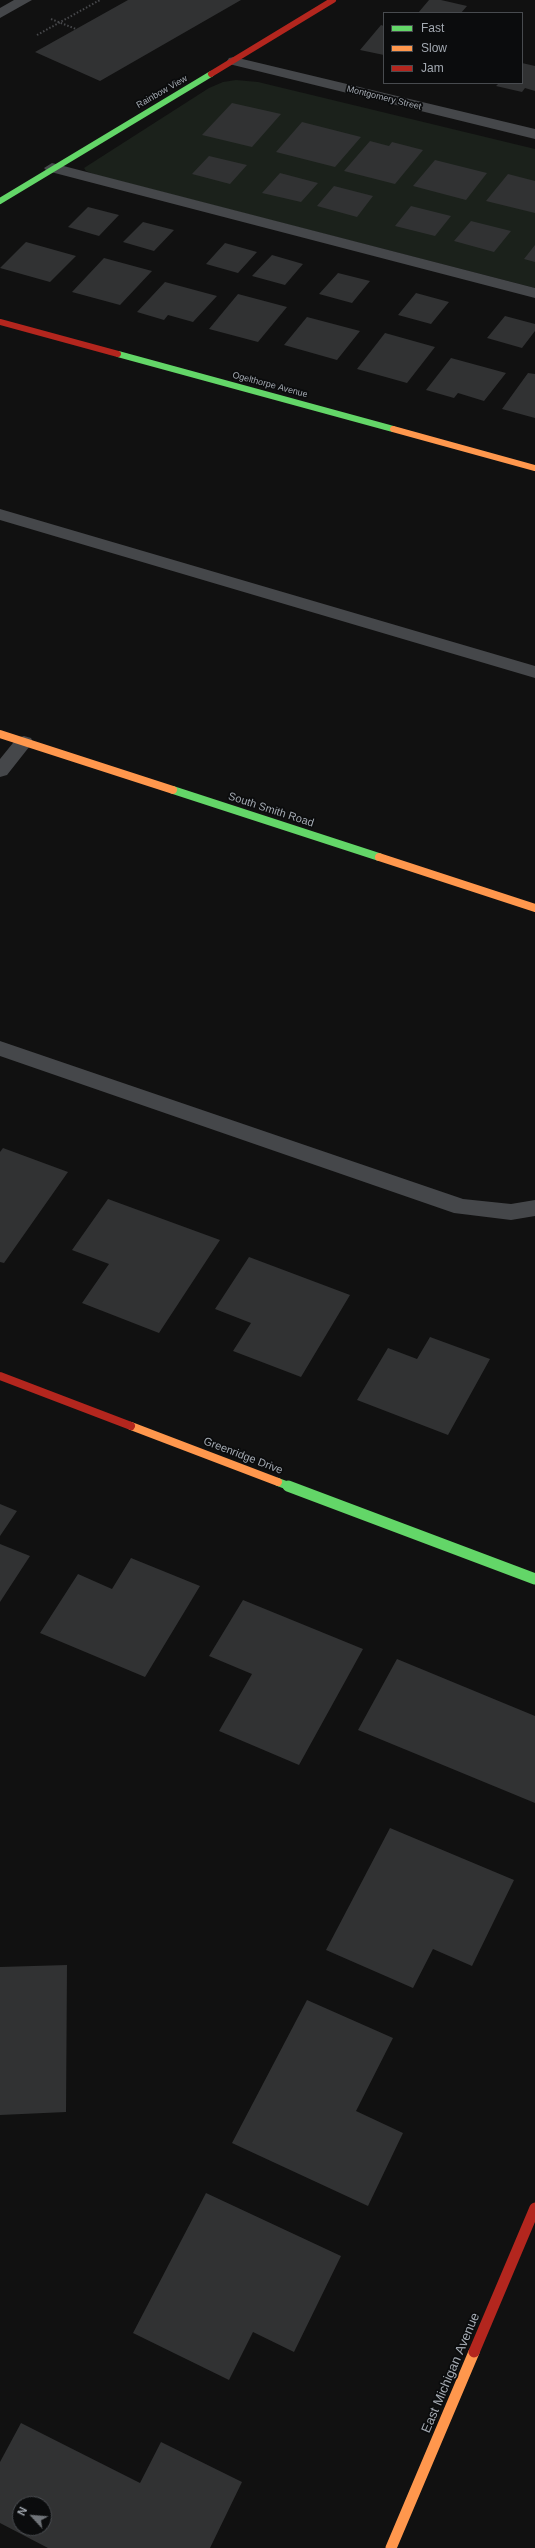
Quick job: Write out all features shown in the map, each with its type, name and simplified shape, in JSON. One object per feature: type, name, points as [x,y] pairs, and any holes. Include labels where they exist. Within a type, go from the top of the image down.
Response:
[{"type":"street","points":[[0,14],[25,0]]},
{"type":"street","name":"Rainbow View","points":[[0,201],[52,168],[234,61],[333,0]]},
{"type":"street","name":"Montgomery Street","points":[[234,61],[535,134]]},
{"type":"street","points":[[52,168],[535,293]]},
{"type":"street","name":"Ogelthorpe Avenue","points":[[0,322],[535,468]]},
{"type":"street","points":[[0,514],[535,672]]},
{"type":"street","name":"South Smith Road","points":[[0,734],[535,908]]},
{"type":"street","points":[[0,771],[24,742]]},
{"type":"street","points":[[0,1048],[462,1207],[511,1212],[535,1208]]},
{"type":"street","name":"Greenridge Drive","points":[[0,1376],[535,1579]]},
{"type":"street","name":"East Michigan Avenue","points":[[391,2548],[535,2208]]},
{"type":"path","points":[[37,35],[100,0]]},
{"type":"shaded area","points":[[236,80],[258,82],[535,149],[535,288],[96,175],[86,171],[84,168],[209,88],[223,82]]},
{"type":"building","points":[[128,0],[241,0],[100,81],[35,52]]},
{"type":"building","points":[[429,0],[441,0],[467,6],[462,12],[419,12]]},
{"type":"building","points":[[381,25],[383,26],[383,55],[360,50]]},
{"type":"building","points":[[523,63],[535,66],[535,91],[525,88],[522,92],[496,86],[498,84],[523,84]]},
{"type":"building","points":[[232,103],[281,114],[252,147],[202,135]]},
{"type":"building","points":[[302,122],[361,137],[335,167],[276,152]]},
{"type":"building","points":[[370,141],[389,146],[392,142],[423,150],[395,184],[344,171]]},
{"type":"building","points":[[209,156],[247,165],[230,184],[192,174]]},
{"type":"building","points":[[435,160],[487,173],[466,200],[413,186]]},
{"type":"building","points":[[280,173],[318,183],[301,202],[262,193]]},
{"type":"building","points":[[508,174],[535,181],[535,213],[486,201]]},
{"type":"building","points":[[334,186],[373,196],[357,217],[317,206]]},
{"type":"building","points":[[411,206],[451,216],[435,236],[395,226]]},
{"type":"building","points":[[88,207],[119,215],[99,236],[68,227]]},
{"type":"building","points":[[471,221],[511,231],[494,252],[454,241]]},
{"type":"building","points":[[143,222],[174,230],[154,251],[123,242]]},
{"type":"building","points":[[26,242],[76,256],[50,282],[0,268]]},
{"type":"building","points":[[225,243],[257,252],[238,273],[206,264]]},
{"type":"building","points":[[535,245],[535,262],[524,259]]},
{"type":"building","points":[[272,255],[303,264],[285,285],[252,276]]},
{"type":"building","points":[[104,258],[152,271],[120,305],[72,292]]},
{"type":"building","points":[[338,273],[370,281],[352,303],[319,294]]},
{"type":"building","points":[[165,282],[217,296],[193,322],[168,315],[164,320],[137,312]]},
{"type":"building","points":[[416,293],[449,302],[431,324],[398,315]]},
{"type":"building","points":[[238,294],[287,307],[258,342],[209,329]]},
{"type":"building","points":[[505,316],[535,324],[535,331],[522,348],[487,338]]},
{"type":"building","points":[[307,317],[360,331],[337,360],[284,345]]},
{"type":"building","points":[[385,333],[435,347],[407,383],[357,369]]},
{"type":"building","points":[[451,358],[506,373],[484,401],[458,393],[454,398],[426,390]]},
{"type":"building","points":[[528,373],[535,374],[535,418],[502,409]]},
{"type":"building","points":[[3,1148],[68,1172],[4,1263],[0,1262],[0,1152]]},
{"type":"building","points":[[108,1199],[220,1240],[159,1333],[82,1303],[109,1264],[72,1250]]},
{"type":"building","points":[[249,1257],[350,1295],[301,1377],[233,1351],[251,1323],[215,1309]]},
{"type":"building","points":[[430,1337],[490,1359],[448,1435],[357,1400],[388,1348],[417,1359]]},
{"type":"building","points":[[0,1504],[17,1511],[0,1536]]},
{"type":"building","points":[[0,1544],[30,1556],[0,1602]]},
{"type":"building","points":[[131,1558],[200,1586],[145,1677],[40,1633],[78,1574],[112,1589]]},
{"type":"building","points":[[243,1600],[363,1649],[299,1765],[219,1731],[252,1674],[209,1656]]},
{"type":"building","points":[[397,1659],[535,1716],[535,1803],[358,1730]]},
{"type":"building","points":[[390,1828],[514,1880],[472,1966],[433,1949],[413,1988],[326,1950]]},
{"type":"building","points":[[67,1965],[66,2112],[0,2115],[0,1967]]},
{"type":"building","points":[[307,2000],[393,2038],[356,2111],[403,2133],[368,2206],[232,2143]]},
{"type":"building","points":[[206,2193],[341,2256],[294,2352],[253,2332],[229,2380],[133,2333]]},
{"type":"building","points":[[21,2423],[140,2483],[161,2442],[242,2482],[210,2548],[48,2548],[25,2536],[52,2536],[52,2496],[12,2496],[12,2529],[0,2523],[0,2462]]},
{"type":"traffic: fast","points":[[0,201],[211,74]]},
{"type":"traffic: fast","points":[[118,354],[393,429]]},
{"type":"traffic: fast","points":[[173,790],[379,857]]},
{"type":"traffic: fast","points":[[278,1482],[535,1579]]},
{"type":"traffic: slow","points":[[393,429],[535,468]]},
{"type":"traffic: slow","points":[[0,734],[173,790]]},
{"type":"traffic: slow","points":[[379,857],[535,908]]},
{"type":"traffic: slow","points":[[131,1426],[278,1482]]},
{"type":"traffic: slow","points":[[391,2548],[474,2352]]},
{"type":"traffic: jam","points":[[211,74],[333,0]]},
{"type":"traffic: jam","points":[[0,322],[118,354]]},
{"type":"traffic: jam","points":[[0,1376],[131,1426]]},
{"type":"traffic: jam","points":[[474,2352],[535,2208]]}]
